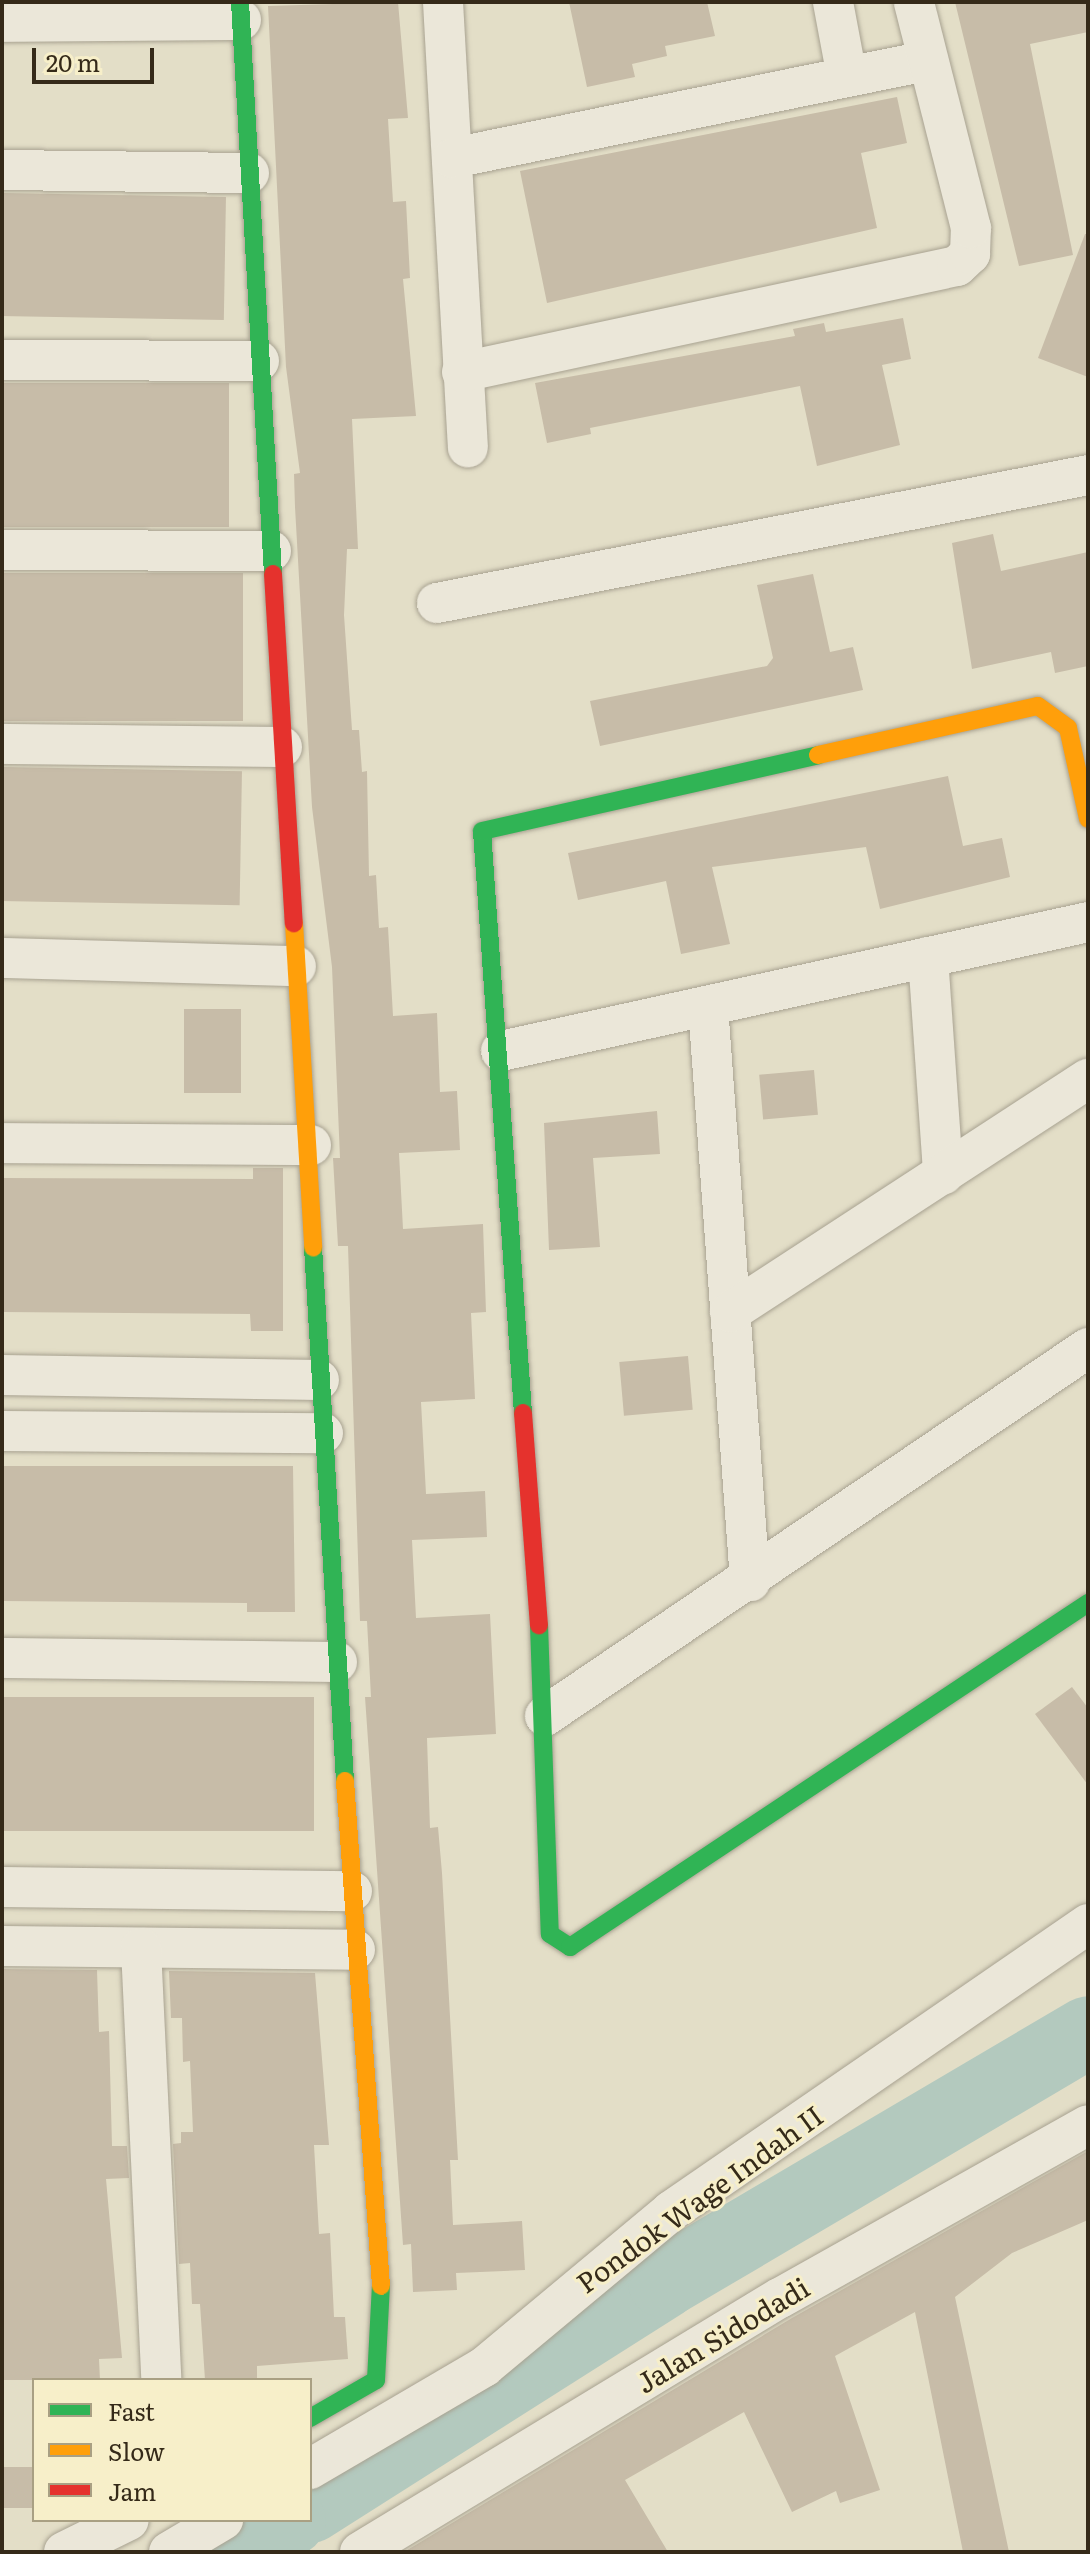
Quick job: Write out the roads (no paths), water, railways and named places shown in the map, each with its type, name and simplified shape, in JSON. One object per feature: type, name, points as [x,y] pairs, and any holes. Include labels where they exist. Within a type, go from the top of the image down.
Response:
[{"type":"street","points":[[443,2],[468,447]]},
{"type":"street","points":[[833,2],[847,77]]},
{"type":"street","points":[[462,372],[957,266],[970,254],[971,228],[925,61],[914,2]]},
{"type":"street","points":[[2,22],[240,11],[282,747],[311,1145],[319,1380],[384,2359],[376,2380],[312,2417]]},
{"type":"street","points":[[453,158],[925,61]]},
{"type":"street","points":[[2,170],[249,173]]},
{"type":"street","points":[[2,360],[259,361]]},
{"type":"street","points":[[437,603],[1088,475]]},
{"type":"street","points":[[2,550],[271,551]]},
{"type":"street","points":[[1088,819],[1068,728],[1038,706],[492,825],[479,842],[501,1051],[545,1716],[550,1934],[570,1947],[1088,1603]]},
{"type":"street","points":[[2,744],[282,747]]},
{"type":"street","points":[[501,1051],[1088,922]]},
{"type":"street","points":[[928,957],[943,1174]]},
{"type":"street","points":[[2,958],[296,966]]},
{"type":"street","points":[[708,1006],[750,1581]]},
{"type":"street","points":[[730,1312],[1088,1079]]},
{"type":"street","points":[[2,1143],[311,1145]]},
{"type":"street","points":[[545,1716],[750,1581],[1088,1348]]},
{"type":"street","points":[[2,1375],[319,1380]]},
{"type":"street","points":[[2,1431],[323,1433]]},
{"type":"street","points":[[2,1658],[337,1662]]},
{"type":"street","points":[[2,1887],[352,1891]]},
{"type":"street","name":"Pondok Wage Indah II","points":[[312,2468],[484,2367],[671,2211],[1088,1924]]},
{"type":"street","points":[[2,1946],[355,1950]]},
{"type":"street","points":[[141,1948],[161,2378]]},
{"type":"street","name":"Jalan Sidodadi","points":[[360,2552],[780,2298],[1088,2125]]},
{"type":"street","points":[[64,2552],[125,2522]]},
{"type":"street","points":[[180,2549],[220,2522]]},
{"type":"waterway","points":[[312,2506],[664,2282],[1088,2032]]},
{"type":"waterway","points":[[239,2552],[287,2522]]}]
